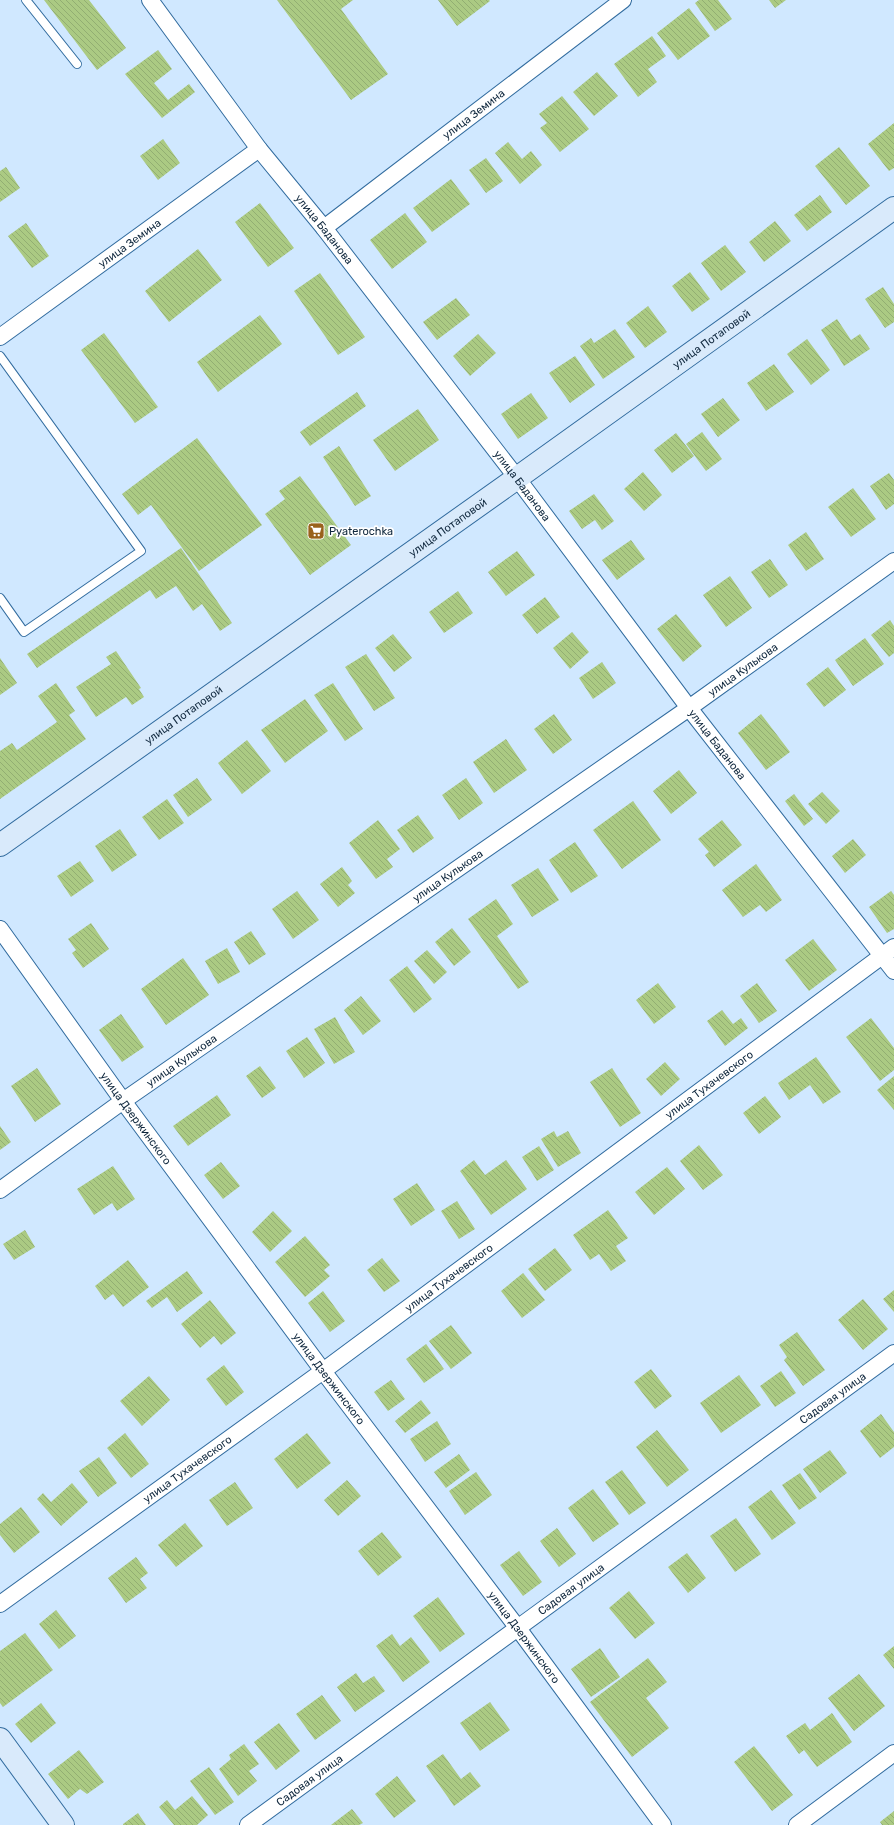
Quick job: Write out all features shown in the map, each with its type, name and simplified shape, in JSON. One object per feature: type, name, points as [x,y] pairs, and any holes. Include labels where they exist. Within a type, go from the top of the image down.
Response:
[{"type":"main road","name":"улица Потаповой","points":[[0,845],[894,208]]},
{"type":"main road","points":[[0,1739],[63,1825]]},
{"type":"street","name":"улица Баданова","points":[[150,0],[259,149],[324,228],[517,478],[689,708],[888,951],[894,971]]},
{"type":"street","name":"улица Земина","points":[[324,228],[623,0]]},
{"type":"street","name":"улица Земина","points":[[0,337],[259,149]]},
{"type":"street","name":"улица Кулькова","points":[[0,1190],[123,1101],[689,708],[894,561]]},
{"type":"street","name":"улица Дзержинского","points":[[0,929],[123,1101],[322,1371],[517,1627],[663,1825]]},
{"type":"street","name":"улица Тухачевского","points":[[0,1604],[322,1371],[888,951]]},
{"type":"street","name":"Садовая улица","points":[[248,1825],[894,1353]]},
{"type":"street","points":[[797,1825],[894,1752]]},
{"type":"lane","points":[[26,0],[77,64]]},
{"type":"lane","points":[[0,356],[141,550],[24,632],[0,598]]},
{"type":"building","points":[[44,0],[89,0],[126,48],[97,70]]},
{"type":"building","points":[[277,0],[353,0],[341,9],[388,74],[351,100]]},
{"type":"building","points":[[438,0],[489,0],[490,1],[457,26]]},
{"type":"building","points":[[699,0],[718,0],[732,19],[715,31],[695,3]]},
{"type":"building","points":[[769,0],[786,0],[775,8]]},
{"type":"building","points":[[689,8],[710,36],[678,60],[657,33]]},
{"type":"building","points":[[652,36],[666,56],[648,69],[657,82],[638,97],[614,64]]},
{"type":"building","points":[[158,50],[172,69],[154,83],[168,100],[189,84],[195,92],[162,118],[125,74]]},
{"type":"building","points":[[597,72],[618,96],[594,116],[573,92]]},
{"type":"building","points":[[562,96],[589,129],[560,152],[540,128],[547,123],[539,114]]},
{"type":"building","points":[[894,123],[894,168],[889,171],[868,144]]},
{"type":"building","points":[[163,139],[180,163],[158,180],[140,156]]},
{"type":"building","points":[[508,142],[522,159],[531,151],[542,165],[520,184],[495,153]]},
{"type":"building","points":[[839,147],[870,186],[846,205],[815,166]]},
{"type":"building","points":[[486,158],[503,181],[486,193],[469,170]]},
{"type":"building","points":[[6,167],[20,188],[0,202],[0,171]]},
{"type":"building","points":[[451,179],[470,204],[432,232],[413,208]]},
{"type":"building","points":[[820,195],[832,212],[807,231],[794,215]]},
{"type":"building","points":[[260,203],[294,248],[268,267],[235,222]]},
{"type":"building","points":[[405,213],[427,242],[392,269],[370,240]]},
{"type":"building","points":[[775,221],[791,241],[764,262],[749,242]]},
{"type":"building","points":[[26,223],[49,256],[32,268],[8,236]]},
{"type":"building","points":[[725,245],[746,272],[721,291],[701,263]]},
{"type":"building","points":[[198,249],[222,280],[169,322],[145,291]]},
{"type":"building","points":[[690,272],[710,299],[692,312],[672,286]]},
{"type":"building","points":[[320,273],[365,337],[338,355],[294,291]]},
{"type":"building","points":[[883,287],[894,304],[894,322],[885,328],[865,299]]},
{"type":"building","points":[[456,298],[470,315],[437,340],[423,322]]},
{"type":"building","points":[[648,306],[667,332],[645,348],[626,323]]},
{"type":"building","points":[[260,315],[282,344],[218,392],[197,362]]},
{"type":"building","points":[[837,319],[851,340],[860,334],[870,349],[844,366],[821,330]]},
{"type":"building","points":[[615,329],[635,357],[603,379],[580,346],[591,338],[594,343]]},
{"type":"building","points":[[104,333],[158,407],[135,423],[81,350]]},
{"type":"building","points":[[478,334],[496,353],[470,376],[453,356]]},
{"type":"building","points":[[807,339],[830,370],[811,385],[787,354]]},
{"type":"building","points":[[575,356],[595,385],[570,403],[549,373]]},
{"type":"building","points":[[774,364],[794,392],[766,411],[747,383]]},
{"type":"building","points":[[357,392],[366,406],[310,446],[300,432]]},
{"type":"building","points":[[531,393],[548,418],[518,439],[501,414]]},
{"type":"building","points":[[723,398],[740,420],[718,437],[701,414]]},
{"type":"building","points":[[418,409],[439,440],[395,471],[373,440]]},
{"type":"building","points":[[702,432],[722,459],[706,471],[686,444]]},
{"type":"building","points":[[676,433],[694,456],[672,473],[654,450]]},
{"type":"building","points":[[197,438],[262,525],[199,571],[151,505],[138,515],[122,494]]},
{"type":"building","points":[[339,446],[371,496],[355,506],[323,457]]},
{"type":"building","points":[[643,472],[662,495],[644,511],[624,489]]},
{"type":"building","points":[[889,473],[894,480],[894,504],[886,510],[870,486]]},
{"type":"building","points":[[300,476],[351,545],[310,575],[265,514],[285,499],[279,491]]},
{"type":"building","points":[[853,488],[876,519],[851,537],[828,507]]},
{"type":"building","points":[[594,494],[614,521],[602,530],[595,520],[582,529],[569,511]]},
{"type":"building","points":[[806,532],[824,559],[806,571],[788,545]]},
{"type":"building","points":[[631,540],[645,559],[617,580],[602,560]]},
{"type":"building","points":[[181,548],[232,623],[220,631],[202,604],[193,611],[176,586],[156,599],[150,590],[37,668],[27,654]]},
{"type":"building","points":[[517,551],[535,575],[506,596],[488,572]]},
{"type":"building","points":[[770,559],[788,585],[769,598],[751,572]]},
{"type":"building","points":[[730,576],[752,608],[726,627],[703,595]]},
{"type":"building","points":[[458,591],[473,613],[444,633],[429,612]]},
{"type":"building","points":[[545,597],[560,617],[537,634],[522,615]]},
{"type":"building","points":[[676,614],[702,646],[683,662],[657,629]]},
{"type":"building","points":[[890,620],[894,626],[894,653],[889,657],[871,635]]},
{"type":"building","points":[[572,632],[589,652],[570,669],[553,648]]},
{"type":"building","points":[[393,634],[412,658],[394,672],[375,648]]},
{"type":"building","points":[[865,638],[884,664],[853,686],[835,660]]},
{"type":"building","points":[[116,651],[141,688],[139,689],[144,697],[132,705],[126,697],[96,717],[76,687],[111,664],[106,657]]},
{"type":"building","points":[[366,654],[395,698],[374,711],[345,667]]},
{"type":"building","points":[[0,658],[17,683],[0,695]]},
{"type":"building","points":[[602,662],[616,683],[593,699],[579,678]]},
{"type":"building","points":[[828,667],[846,690],[824,707],[806,684]]},
{"type":"building","points":[[56,683],[75,711],[69,715],[86,739],[0,799],[0,751],[12,743],[17,750],[57,722],[38,696]]},
{"type":"building","points":[[333,683],[363,729],[345,741],[314,695]]},
{"type":"building","points":[[305,699],[328,731],[285,763],[261,730]]},
{"type":"building","points":[[554,714],[572,740],[553,754],[534,729]]},
{"type":"building","points":[[761,714],[790,752],[766,770],[738,733]]},
{"type":"building","points":[[506,739],[527,770],[494,793],[473,762]]},
{"type":"building","points":[[247,740],[271,771],[242,794],[218,763]]},
{"type":"building","points":[[679,770],[697,793],[671,814],[653,791]]},
{"type":"building","points":[[197,778],[212,800],[188,817],[173,795]]},
{"type":"building","points":[[466,778],[483,803],[459,820],[442,795]]},
{"type":"building","points":[[822,792],[840,811],[826,824],[808,804]]},
{"type":"building","points":[[794,794],[813,819],[804,826],[785,801]]},
{"type":"building","points":[[167,799],[184,823],[159,840],[142,817]]},
{"type":"building","points":[[633,801],[661,840],[622,869],[593,830]]},
{"type":"building","points":[[418,815],[434,838],[413,853],[397,830]]},
{"type":"building","points":[[378,820],[400,849],[387,859],[393,867],[376,879],[349,843]]},
{"type":"building","points":[[722,820],[742,845],[714,867],[705,855],[709,852],[698,839]]},
{"type":"building","points":[[120,829],[137,855],[112,872],[95,846]]},
{"type":"building","points":[[853,839],[866,855],[845,873],[832,856]]},
{"type":"building","points":[[575,842],[598,876],[571,893],[549,860]]},
{"type":"building","points":[[80,861],[94,881],[71,897],[57,876]]},
{"type":"building","points":[[756,864],[782,900],[766,912],[760,905],[743,917],[722,890]]},
{"type":"building","points":[[342,867],[352,881],[348,885],[355,893],[338,907],[320,884]]},
{"type":"building","points":[[538,868],[559,900],[532,917],[511,885]]},
{"type":"building","points":[[297,891],[319,920],[293,939],[272,909]]},
{"type":"building","points":[[891,891],[894,895],[894,929],[887,933],[869,907]]},
{"type":"building","points":[[496,899],[513,924],[497,936],[529,982],[518,989],[468,919]]},
{"type":"building","points":[[91,923],[109,949],[83,968],[72,953],[76,950],[68,939]]},
{"type":"building","points":[[452,928],[471,952],[454,966],[435,942]]},
{"type":"building","points":[[251,931],[266,954],[249,965],[234,942]]},
{"type":"building","points":[[813,939],[837,970],[809,991],[785,960]]},
{"type":"building","points":[[227,948],[240,972],[218,984],[205,961]]},
{"type":"building","points":[[427,950],[447,972],[434,984],[414,961]]},
{"type":"building","points":[[183,958],[209,995],[166,1025],[141,989]]},
{"type":"building","points":[[407,966],[432,999],[414,1013],[389,980]]},
{"type":"building","points":[[658,983],[676,1007],[654,1024],[636,1000]]},
{"type":"building","points":[[757,983],[777,1011],[759,1023],[740,996]]},
{"type":"building","points":[[361,996],[381,1021],[363,1035],[344,1010]]},
{"type":"building","points":[[722,1010],[733,1024],[741,1018],[748,1028],[725,1046],[707,1021]]},
{"type":"building","points":[[121,1014],[144,1047],[122,1062],[99,1030]]},
{"type":"building","points":[[335,1017],[355,1052],[334,1064],[314,1029]]},
{"type":"building","points":[[871,1018],[894,1048],[894,1070],[880,1081],[846,1037]]},
{"type":"building","points":[[307,1037],[325,1063],[304,1078],[286,1051]]},
{"type":"building","points":[[816,1057],[841,1092],[823,1104],[810,1085],[789,1100],[778,1083]]},
{"type":"building","points":[[665,1062],[680,1079],[661,1096],[646,1079]]},
{"type":"building","points":[[260,1066],[276,1088],[262,1098],[246,1076]]},
{"type":"building","points":[[37,1068],[61,1104],[35,1122],[11,1086]]},
{"type":"building","points":[[612,1068],[641,1113],[620,1127],[590,1082]]},
{"type":"building","points":[[894,1076],[894,1110],[877,1090]]},
{"type":"building","points":[[217,1095],[231,1115],[188,1146],[173,1126]]},
{"type":"building","points":[[765,1096],[781,1117],[759,1134],[743,1113]]},
{"type":"building","points":[[0,1126],[11,1142],[0,1150]]},
{"type":"building","points":[[554,1131],[557,1137],[568,1131],[581,1153],[558,1167],[541,1139]]},
{"type":"building","points":[[699,1145],[723,1175],[703,1190],[680,1161]]},
{"type":"building","points":[[539,1146],[554,1170],[537,1181],[522,1157]]},
{"type":"building","points":[[474,1160],[485,1175],[506,1160],[527,1189],[491,1215],[460,1171]]},
{"type":"building","points":[[221,1162],[240,1186],[223,1199],[204,1175]]},
{"type":"building","points":[[113,1166],[135,1199],[117,1211],[112,1203],[94,1215],[77,1189]]},
{"type":"building","points":[[667,1167],[685,1189],[654,1215],[635,1192]]},
{"type":"building","points":[[417,1183],[435,1210],[411,1226],[393,1199]]},
{"type":"building","points":[[457,1201],[475,1229],[459,1239],[441,1211]]},
{"type":"building","points":[[608,1210],[628,1238],[616,1246],[626,1261],[611,1271],[599,1254],[590,1260],[573,1235]]},
{"type":"building","points":[[273,1211],[292,1231],[270,1252],[252,1232]]},
{"type":"building","points":[[25,1230],[35,1247],[14,1260],[3,1244]]},
{"type":"building","points":[[305,1236],[330,1265],[324,1270],[330,1276],[305,1297],[275,1262]]},
{"type":"building","points":[[555,1248],[572,1270],[545,1291],[528,1269]]},
{"type":"building","points":[[382,1258],[400,1281],[384,1292],[367,1270]]},
{"type":"building","points":[[128,1260],[149,1287],[123,1307],[113,1294],[105,1300],[95,1286]]},
{"type":"building","points":[[187,1271],[203,1293],[177,1312],[167,1297],[152,1308],[146,1301]]},
{"type":"building","points":[[523,1273],[545,1300],[522,1318],[501,1291]]},
{"type":"building","points":[[894,1290],[894,1312],[883,1299]]},
{"type":"building","points":[[323,1291],[345,1321],[330,1332],[308,1303]]},
{"type":"building","points":[[863,1299],[888,1329],[863,1350],[838,1320]]},
{"type":"building","points":[[210,1300],[236,1333],[221,1345],[214,1336],[200,1348],[181,1324]]},
{"type":"building","points":[[451,1325],[472,1353],[451,1369],[429,1341]]},
{"type":"building","points":[[797,1332],[825,1370],[803,1386],[784,1360],[787,1357],[779,1345]]},
{"type":"building","points":[[426,1344],[444,1369],[424,1383],[406,1359]]},
{"type":"building","points":[[224,1365],[244,1392],[226,1406],[206,1379]]},
{"type":"building","points":[[651,1369],[672,1396],[655,1409],[634,1382]]},
{"type":"building","points":[[781,1371],[796,1393],[775,1407],[760,1386]]},
{"type":"building","points":[[739,1375],[761,1405],[721,1433],[700,1403]]},
{"type":"building","points":[[149,1376],[170,1400],[142,1426],[120,1401]]},
{"type":"building","points":[[391,1380],[405,1399],[388,1411],[374,1392]]},
{"type":"building","points":[[421,1400],[431,1413],[405,1433],[395,1421]]},
{"type":"building","points":[[881,1414],[894,1432],[894,1447],[880,1458],[860,1431]]},
{"type":"building","points":[[437,1421],[451,1444],[425,1462],[410,1439]]},
{"type":"building","points":[[657,1430],[689,1470],[667,1487],[636,1447]]},
{"type":"building","points":[[125,1433],[149,1464],[131,1478],[107,1448]]},
{"type":"building","points":[[307,1433],[331,1463],[297,1489],[274,1459]]},
{"type":"building","points":[[830,1450],[847,1473],[820,1493],[803,1469]]},
{"type":"building","points":[[459,1454],[470,1470],[446,1488],[434,1472]]},
{"type":"building","points":[[99,1457],[117,1483],[98,1497],[79,1471]]},
{"type":"building","points":[[622,1470],[646,1503],[629,1515],[605,1482]]},
{"type":"building","points":[[476,1472],[492,1495],[465,1515],[449,1491]]},
{"type":"building","points":[[800,1473],[817,1498],[799,1510],[782,1485]]},
{"type":"building","points":[[347,1480],[361,1496],[338,1516],[324,1500]]},
{"type":"building","points":[[235,1482],[253,1508],[227,1526],[209,1500]]},
{"type":"building","points":[[72,1483],[88,1502],[61,1526],[37,1499],[43,1493],[51,1502]]},
{"type":"building","points":[[593,1489],[619,1524],[593,1542],[568,1508]]},
{"type":"building","points":[[771,1490],[796,1523],[772,1540],[748,1507]]},
{"type":"building","points":[[21,1507],[40,1532],[14,1553],[0,1535],[0,1524]]},
{"type":"building","points":[[736,1518],[761,1554],[735,1572],[710,1536]]},
{"type":"building","points":[[185,1523],[203,1546],[176,1567],[158,1545]]},
{"type":"building","points":[[557,1528],[576,1554],[559,1567],[540,1541]]},
{"type":"building","points":[[382,1532],[402,1557],[378,1576],[358,1551]]},
{"type":"building","points":[[519,1551],[542,1582],[523,1596],[500,1565]]},
{"type":"building","points":[[687,1553],[706,1578],[688,1593],[668,1567]]},
{"type":"building","points":[[136,1557],[148,1573],[140,1579],[147,1588],[126,1603],[108,1578]]},
{"type":"building","points":[[629,1591],[655,1623],[635,1639],[609,1608]]},
{"type":"building","points":[[438,1597],[465,1634],[440,1652],[413,1616]]},
{"type":"building","points":[[56,1610],[76,1636],[59,1649],[39,1624]]},
{"type":"building","points":[[25,1633],[53,1670],[3,1707],[0,1703],[0,1651]]},
{"type":"building","points":[[392,1634],[400,1646],[411,1637],[430,1662],[403,1682],[376,1646]]},
{"type":"building","points":[[894,1646],[894,1669],[883,1655]]},
{"type":"building","points":[[600,1648],[620,1677],[591,1697],[571,1669]]},
{"type":"building","points":[[648,1658],[667,1682],[646,1698],[669,1728],[632,1757],[590,1702]]},
{"type":"building","points":[[356,1673],[363,1683],[374,1676],[385,1691],[355,1712],[337,1687]]},
{"type":"building","points":[[859,1674],[885,1706],[854,1731],[828,1698]]},
{"type":"building","points":[[322,1695],[341,1721],[315,1740],[296,1714]]},
{"type":"building","points":[[490,1702],[510,1730],[480,1751],[460,1723]]},
{"type":"building","points":[[41,1703],[56,1723],[31,1743],[15,1724]]},
{"type":"building","points":[[832,1713],[852,1742],[817,1767],[804,1750],[799,1754],[786,1736],[805,1723],[810,1730]]},
{"type":"building","points":[[279,1723],[300,1751],[276,1770],[254,1742]]},
{"type":"building","points":[[244,1744],[259,1764],[249,1771],[257,1781],[238,1796],[219,1769],[231,1759],[229,1755]]},
{"type":"building","points":[[754,1746],[793,1795],[772,1811],[734,1762]]},
{"type":"building","points":[[79,1750],[104,1782],[87,1794],[80,1789],[68,1799],[48,1774]]},
{"type":"building","points":[[443,1754],[461,1779],[470,1772],[481,1786],[454,1806],[426,1766]]},
{"type":"building","points":[[209,1767],[234,1802],[215,1815],[190,1781]]},
{"type":"building","points":[[397,1776],[416,1801],[394,1818],[375,1794]]},
{"type":"building","points":[[192,1796],[208,1815],[197,1825],[174,1825],[159,1807],[167,1800],[175,1810]]},
{"type":"building","points":[[352,1809],[363,1823],[359,1825],[331,1825]]},
{"type":"building","points":[[894,1811],[894,1825],[882,1825],[880,1822]]},
{"type":"building","points":[[138,1813],[146,1825],[123,1825],[123,1824]]},
{"type":"place","name":"Pyaterochka","points":[[316,531]]}]
